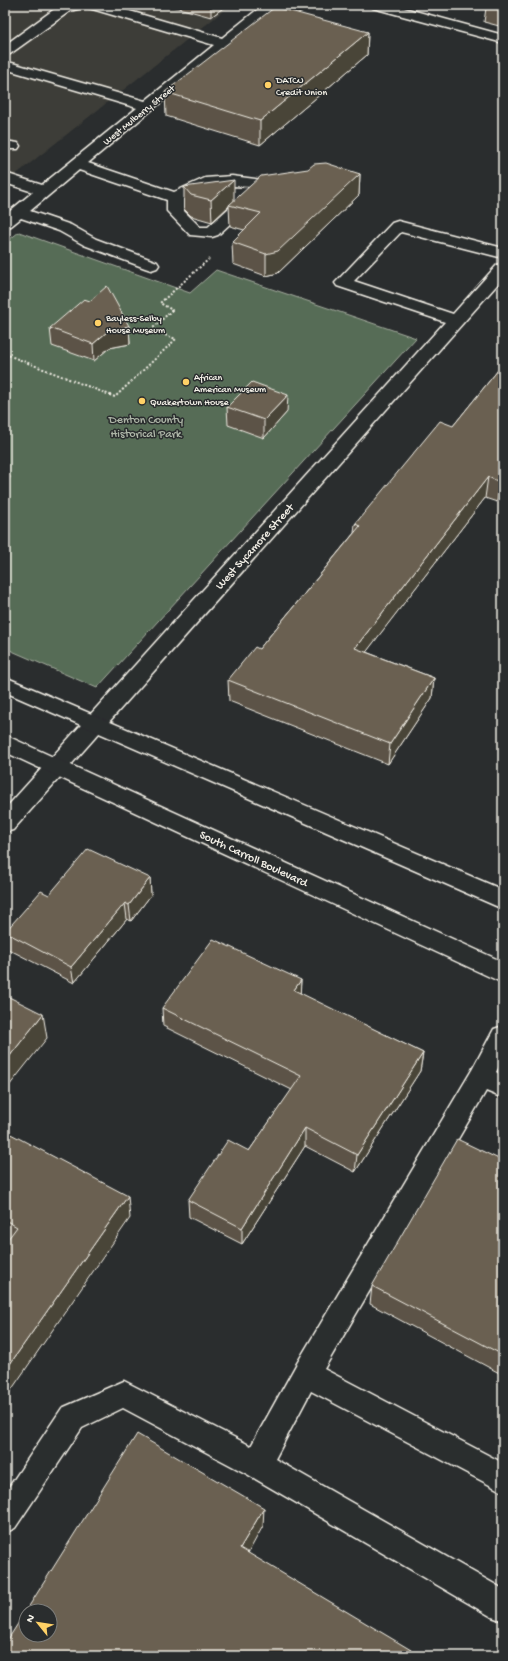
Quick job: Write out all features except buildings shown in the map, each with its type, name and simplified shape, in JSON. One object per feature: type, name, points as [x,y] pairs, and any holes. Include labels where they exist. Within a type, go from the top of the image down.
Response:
[{"type":"street","points":[[5,51],[65,8],[76,5]]},
{"type":"street","points":[[94,5],[224,44]]},
{"type":"street","name":"West Mulberry Street","points":[[5,223],[271,5]]},
{"type":"street","points":[[378,5],[503,39]]},
{"type":"street","points":[[5,65],[147,106]]},
{"type":"street","points":[[77,164],[175,197],[205,183],[232,181],[265,184],[212,232],[196,232],[175,211],[175,197]]},
{"type":"street","points":[[5,178],[44,191]]},
{"type":"street","points":[[18,212],[65,228],[90,242],[151,265]]},
{"type":"street","points":[[456,320],[342,283],[398,226],[503,253]]},
{"type":"street","name":"West Sycamore Street","points":[[5,824],[503,268]]},
{"type":"street","points":[[5,684],[503,900]]},
{"type":"street","name":"South Carroll Boulevard","points":[[5,743],[503,973]]},
{"type":"street","points":[[257,1464],[306,1374],[492,1082],[503,1036]]},
{"type":"street","points":[[306,1374],[503,1478]]},
{"type":"street","points":[[5,1518],[72,1418],[124,1394],[257,1464],[503,1606]]},
{"type":"path","points":[[5,354],[115,397],[176,339],[151,330],[172,310],[160,303],[209,259]]},
{"type":"shaded area","points":[[5,5],[231,5],[5,183]]},
{"type":"green space","name":"Denton County Historical Park","points":[[19,232],[190,293],[216,270],[416,338],[97,688],[5,648],[5,484],[11,477],[5,475],[5,243]]},
{"type":"place","name":"DATCU Credit Union","points":[[268,85]]},
{"type":"place","name":"Bayless-Selby House Museum","points":[[98,323]]},
{"type":"place","name":"African American Museum","points":[[186,382]]},
{"type":"place","name":"Quakertown House","points":[[142,401]]}]
